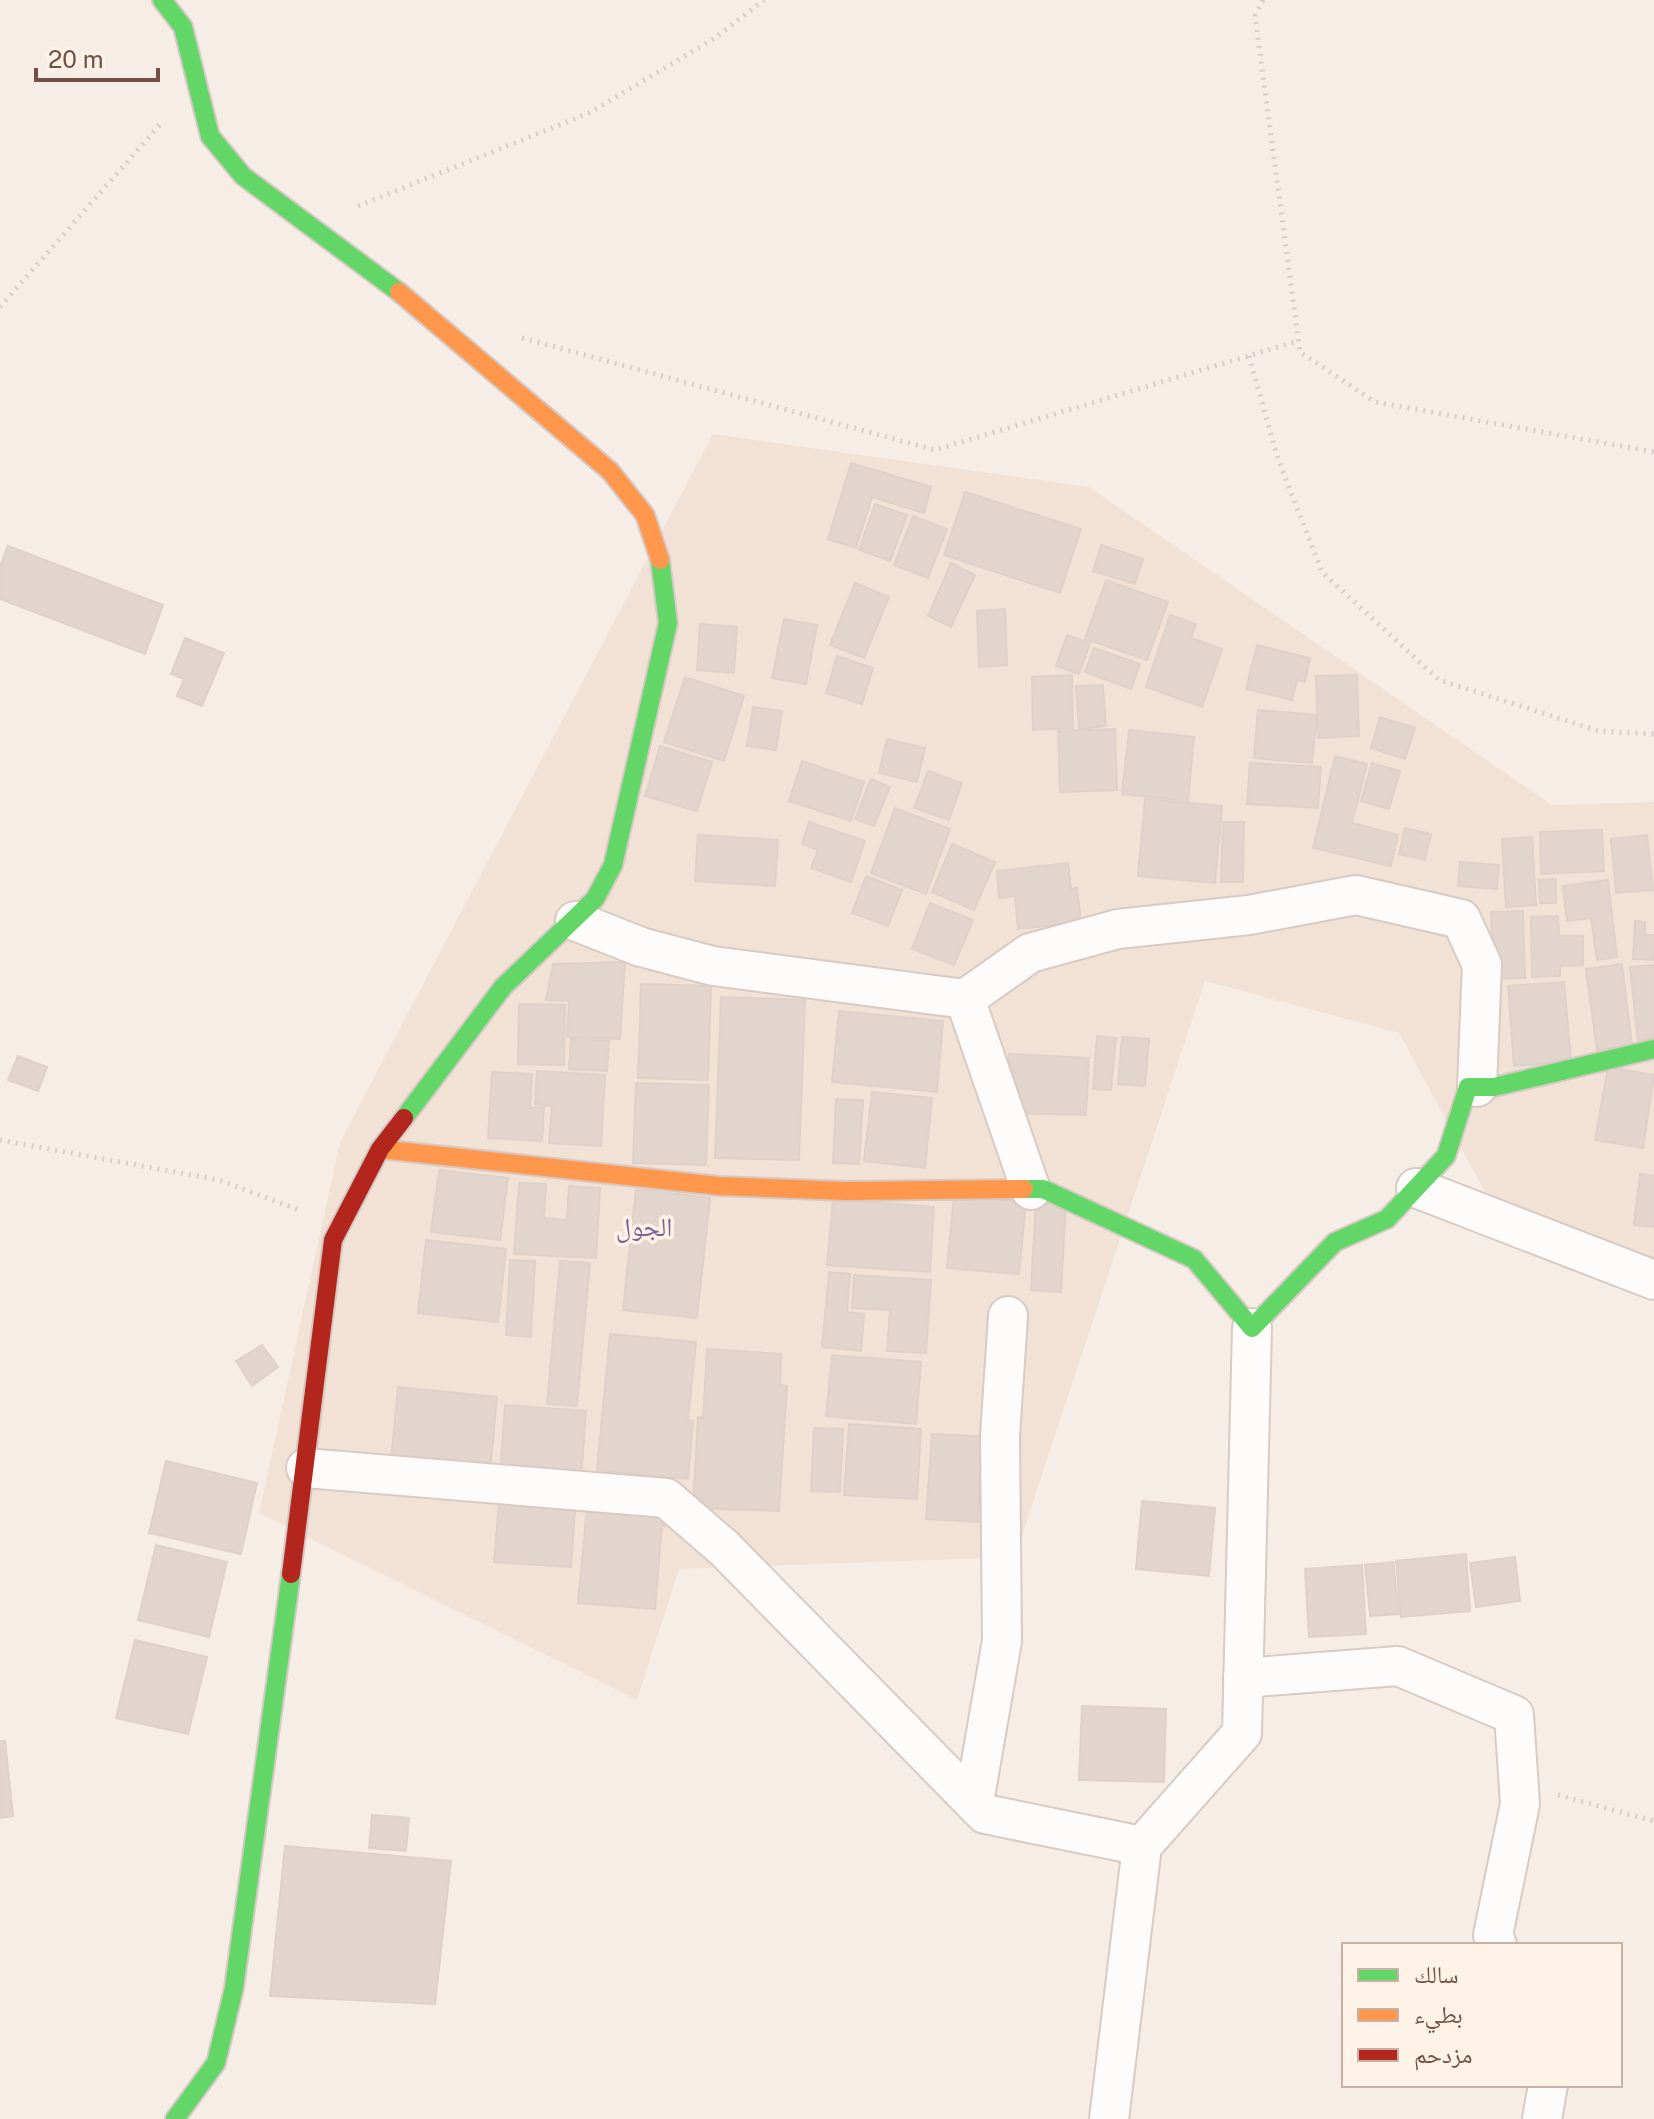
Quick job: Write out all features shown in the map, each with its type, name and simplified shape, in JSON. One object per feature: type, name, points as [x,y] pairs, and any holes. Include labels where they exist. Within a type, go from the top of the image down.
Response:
[{"type":"street","points":[[162,0],[183,27],[210,136],[243,176],[313,225],[418,307],[610,471],[645,515],[663,570],[668,623],[613,865],[595,899],[503,987],[380,1149],[333,1240],[306,1468],[234,1988],[216,2063],[175,2119]]},
{"type":"street","points":[[575,921],[641,947],[713,966],[965,999],[1030,953],[1118,929],[1249,915],[1356,895],[1461,919],[1482,965],[1477,1087]]},
{"type":"street","points":[[965,999],[1031,1190]]},
{"type":"street","points":[[1252,1328],[1335,1242],[1387,1219],[1446,1156],[1468,1087],[1614,1062],[1654,1049]]},
{"type":"street","points":[[380,1149],[677,1183],[846,1191],[1043,1189],[1194,1259],[1252,1328],[1242,1733],[1142,1846],[1109,2119]]},
{"type":"street","points":[[1416,1188],[1654,1280]]},
{"type":"street","points":[[974,1802],[1002,1641],[1000,1436],[1008,1316]]},
{"type":"street","points":[[306,1468],[666,1498],[724,1548],[985,1814],[1142,1846]]},
{"type":"street","points":[[1243,1678],[1398,1666],[1514,1715],[1520,1804],[1493,1935],[1496,1943]]},
{"type":"street","points":[[1542,2119],[1548,2087]]},
{"type":"path","points":[[313,225],[589,113],[715,38],[764,0]]},
{"type":"path","points":[[1263,0],[1255,16],[1300,352],[1375,402],[1654,452]]},
{"type":"path","points":[[0,307],[197,83]]},
{"type":"path","points":[[516,337],[935,450],[1298,341]]},
{"type":"path","points":[[1249,356],[1278,459],[1322,572],[1439,680],[1599,731],[1654,734]]},
{"type":"path","points":[[0,1140],[219,1180],[340,1225]]},
{"type":"path","points":[[1518,1785],[1654,1821]]},
{"type":"shaded area","points":[[713,434],[1089,487],[1552,805],[1654,802],[1654,1265],[1485,1192],[1399,1033],[1205,981],[1015,1557],[679,1569],[637,1700],[259,1513],[340,1142]]},
{"type":"building","points":[[851,463],[931,487],[924,513],[872,497],[856,548],[828,539]]},
{"type":"building","points":[[965,492],[1081,529],[1060,593],[944,555]]},
{"type":"building","points":[[875,504],[907,515],[890,561],[859,550]]},
{"type":"building","points":[[913,516],[947,529],[928,578],[894,565]]},
{"type":"building","points":[[1101,545],[1143,559],[1135,584],[1093,571]]},
{"type":"building","points":[[8,546],[163,605],[145,654],[0,599],[0,566]]},
{"type":"building","points":[[951,563],[975,575],[951,627],[928,616]]},
{"type":"building","points":[[1106,580],[1168,602],[1147,660],[1085,639]]},
{"type":"building","points":[[855,583],[889,597],[864,658],[830,645]]},
{"type":"building","points":[[1005,609],[1007,665],[979,667],[977,611]]},
{"type":"building","points":[[1170,615],[1196,624],[1191,638],[1222,649],[1202,707],[1146,687]]},
{"type":"building","points":[[784,619],[817,625],[806,684],[772,678]]},
{"type":"building","points":[[700,624],[737,627],[734,673],[697,670]]},
{"type":"building","points":[[1067,635],[1090,643],[1079,674],[1056,666]]},
{"type":"building","points":[[185,638],[224,653],[202,706],[177,696],[184,679],[171,674]]},
{"type":"building","points":[[1257,645],[1310,658],[1305,682],[1297,680],[1292,700],[1246,689]]},
{"type":"building","points":[[1094,648],[1140,664],[1131,689],[1085,672]]},
{"type":"building","points":[[837,656],[873,668],[862,704],[826,693]]},
{"type":"building","points":[[1072,675],[1073,728],[1033,730],[1032,677]]},
{"type":"building","points":[[1357,675],[1359,736],[1318,738],[1316,676]]},
{"type":"building","points":[[685,677],[744,696],[724,761],[664,742]]},
{"type":"building","points":[[1103,685],[1106,726],[1079,729],[1076,686]]},
{"type":"building","points":[[753,707],[782,711],[776,750],[747,746]]},
{"type":"building","points":[[1258,710],[1317,715],[1312,763],[1254,758]]},
{"type":"building","points":[[1380,717],[1415,728],[1405,759],[1371,748]]},
{"type":"building","points":[[1115,729],[1117,790],[1060,792],[1058,731]]},
{"type":"building","points":[[1129,730],[1194,737],[1188,801],[1122,794]]},
{"type":"building","points":[[887,739],[925,748],[917,782],[879,773]]},
{"type":"building","points":[[660,746],[712,762],[697,811],[645,796]]},
{"type":"building","points":[[1335,756],[1367,764],[1352,823],[1398,835],[1391,866],[1313,848]]},
{"type":"building","points":[[802,761],[864,782],[851,821],[789,801]]},
{"type":"building","points":[[1250,763],[1321,767],[1318,808],[1247,804]]},
{"type":"building","points":[[1372,763],[1400,771],[1389,809],[1361,801]]},
{"type":"building","points":[[928,771],[962,783],[949,820],[914,808]]},
{"type":"building","points":[[871,779],[890,787],[874,826],[855,819]]},
{"type":"building","points":[[1145,799],[1222,806],[1215,883],[1138,876]]},
{"type":"building","points":[[895,808],[950,829],[926,894],[871,873]]},
{"type":"building","points":[[809,822],[865,841],[851,882],[811,868],[818,850],[802,844]]},
{"type":"building","points":[[1223,822],[1244,822],[1243,882],[1221,882]]},
{"type":"building","points":[[1405,828],[1431,834],[1425,860],[1399,854]]},
{"type":"building","points":[[1602,830],[1604,871],[1541,874],[1540,832]]},
{"type":"building","points":[[698,835],[778,840],[775,886],[695,881]]},
{"type":"building","points":[[1647,835],[1653,890],[1616,893],[1611,839]]},
{"type":"building","points":[[1532,837],[1536,905],[1506,907],[1502,839]]},
{"type":"building","points":[[952,844],[995,862],[974,910],[932,892]]},
{"type":"building","points":[[1460,862],[1499,865],[1497,889],[1458,886]]},
{"type":"building","points":[[1068,863],[1071,889],[1077,888],[1081,922],[1018,929],[1015,896],[999,898],[997,871]]},
{"type":"building","points":[[866,876],[902,890],[888,926],[852,913]]},
{"type":"building","points":[[1556,879],[1556,903],[1540,903],[1539,880]]},
{"type":"building","points":[[1608,880],[1617,957],[1597,960],[1591,918],[1567,921],[1563,886]]},
{"type":"building","points":[[930,903],[973,920],[954,965],[912,949]]},
{"type":"building","points":[[1523,911],[1525,978],[1493,979],[1491,912]]},
{"type":"building","points":[[1558,916],[1559,936],[1583,936],[1583,965],[1560,966],[1560,976],[1532,977],[1531,917]]},
{"type":"building","points":[[1635,921],[1645,922],[1645,935],[1654,935],[1654,960],[1633,959]]},
{"type":"building","points":[[625,962],[620,1039],[567,1037],[569,1001],[546,1000],[553,964]]},
{"type":"building","points":[[1622,964],[1632,1045],[1597,1050],[1586,969]]},
{"type":"building","points":[[1654,965],[1654,1040],[1638,1042],[1630,967]]},
{"type":"building","points":[[1564,982],[1571,1061],[1514,1066],[1508,986]]},
{"type":"building","points":[[641,984],[711,986],[708,1080],[638,1078]]},
{"type":"building","points":[[721,997],[805,1000],[799,1160],[715,1158]]},
{"type":"building","points":[[519,1004],[565,1005],[564,1065],[518,1064]]},
{"type":"building","points":[[839,1011],[943,1021],[937,1092],[832,1082]]},
{"type":"building","points":[[1097,1036],[1116,1038],[1111,1090],[1093,1089]]},
{"type":"building","points":[[1122,1037],[1149,1039],[1145,1086],[1118,1084]]},
{"type":"building","points":[[571,1039],[609,1041],[607,1071],[569,1069]]},
{"type":"building","points":[[1009,1054],[1089,1058],[1086,1115],[1007,1113]]},
{"type":"building","points":[[18,1056],[47,1067],[38,1091],[8,1080]]},
{"type":"building","points":[[1608,1067],[1654,1075],[1643,1148],[1595,1140]]},
{"type":"building","points":[[537,1071],[605,1075],[601,1146],[549,1143],[552,1106],[535,1104]]},
{"type":"building","points":[[492,1072],[532,1074],[530,1107],[544,1107],[542,1141],[488,1138]]},
{"type":"building","points":[[636,1083],[709,1085],[706,1165],[633,1163]]},
{"type":"building","points":[[872,1092],[932,1098],[925,1168],[864,1161]]},
{"type":"building","points":[[836,1099],[863,1100],[859,1164],[833,1163]]},
{"type":"building","points":[[439,1170],[508,1178],[500,1240],[431,1232]]},
{"type":"building","points":[[1640,1174],[1654,1176],[1654,1227],[1634,1225]]},
{"type":"building","points":[[519,1183],[546,1184],[544,1218],[567,1220],[569,1186],[600,1188],[596,1258],[514,1254]]},
{"type":"building","points":[[636,1189],[710,1198],[697,1318],[623,1310]]},
{"type":"building","points":[[954,1196],[1026,1202],[1019,1274],[947,1268]]},
{"type":"building","points":[[833,1199],[934,1207],[930,1272],[827,1265]]},
{"type":"building","points":[[1036,1202],[1066,1203],[1061,1292],[1031,1290]]},
{"type":"building","points":[[426,1240],[506,1249],[498,1322],[418,1313]]},
{"type":"building","points":[[510,1260],[535,1261],[531,1337],[506,1335]]},
{"type":"building","points":[[560,1261],[590,1263],[577,1406],[547,1404]]},
{"type":"building","points":[[829,1272],[850,1274],[847,1312],[864,1314],[861,1351],[822,1347]]},
{"type":"building","points":[[854,1275],[931,1280],[926,1353],[887,1351],[890,1310],[852,1308]]},
{"type":"building","points":[[610,1334],[696,1342],[688,1420],[693,1421],[688,1479],[597,1470]]},
{"type":"building","points":[[262,1345],[278,1367],[252,1386],[236,1361]]},
{"type":"building","points":[[707,1349],[781,1354],[780,1385],[787,1386],[779,1511],[693,1508],[698,1417],[703,1418]]},
{"type":"building","points":[[832,1355],[921,1362],[916,1424],[826,1416]]},
{"type":"building","points":[[398,1387],[497,1397],[490,1471],[391,1462]]},
{"type":"building","points":[[505,1405],[586,1411],[581,1480],[500,1474]]},
{"type":"building","points":[[849,1424],[921,1429],[917,1499],[844,1495]]},
{"type":"building","points":[[814,1428],[843,1429],[840,1492],[811,1491]]},
{"type":"building","points":[[932,1434],[995,1437],[994,1462],[981,1461],[978,1522],[926,1519]]},
{"type":"building","points":[[166,1461],[257,1483],[241,1554],[149,1533]]},
{"type":"building","points":[[500,1490],[576,1496],[571,1567],[494,1562]]},
{"type":"building","points":[[588,1498],[669,1506],[666,1526],[662,1525],[655,1609],[578,1603]]},
{"type":"building","points":[[1142,1501],[1215,1508],[1209,1576],[1136,1569]]},
{"type":"building","points":[[156,1545],[227,1562],[209,1637],[138,1620]]},
{"type":"building","points":[[1466,1554],[1470,1611],[1401,1617],[1396,1561]]},
{"type":"building","points":[[1515,1557],[1520,1601],[1476,1607],[1470,1563]]},
{"type":"building","points":[[1393,1562],[1399,1614],[1370,1616],[1365,1565]]},
{"type":"building","points":[[1362,1565],[1366,1634],[1309,1637],[1305,1569]]},
{"type":"building","points":[[135,1640],[207,1657],[188,1734],[116,1718]]},
{"type":"building","points":[[1082,1706],[1166,1709],[1164,1782],[1079,1780]]},
{"type":"building","points":[[0,1741],[5,1741],[13,1816],[0,1818]]},
{"type":"building","points":[[372,1815],[409,1818],[406,1851],[369,1848]]},
{"type":"building","points":[[285,1846],[451,1861],[435,2004],[270,1996]]},
{"type":"traffic: fast","points":[[162,0],[183,27],[210,136],[243,176],[399,292]]},
{"type":"traffic: fast","points":[[404,1118],[503,987],[595,899],[613,865],[668,623],[660,560]]},
{"type":"traffic: fast","points":[[1024,1189],[1043,1189],[1194,1259],[1252,1328],[1335,1242],[1387,1219],[1446,1156],[1468,1087],[1494,1087],[1654,1049]]},
{"type":"traffic: fast","points":[[175,2119],[216,2063],[234,1988],[291,1574]]},
{"type":"traffic: slow","points":[[399,292],[610,471],[645,515],[660,560]]},
{"type":"traffic: slow","points":[[380,1149],[719,1186],[846,1191],[1024,1189]]},
{"type":"traffic: jam","points":[[291,1574],[333,1240],[380,1149],[404,1118]]},
{"type":"district","name":"الجول","points":[[644,1226]]}]
